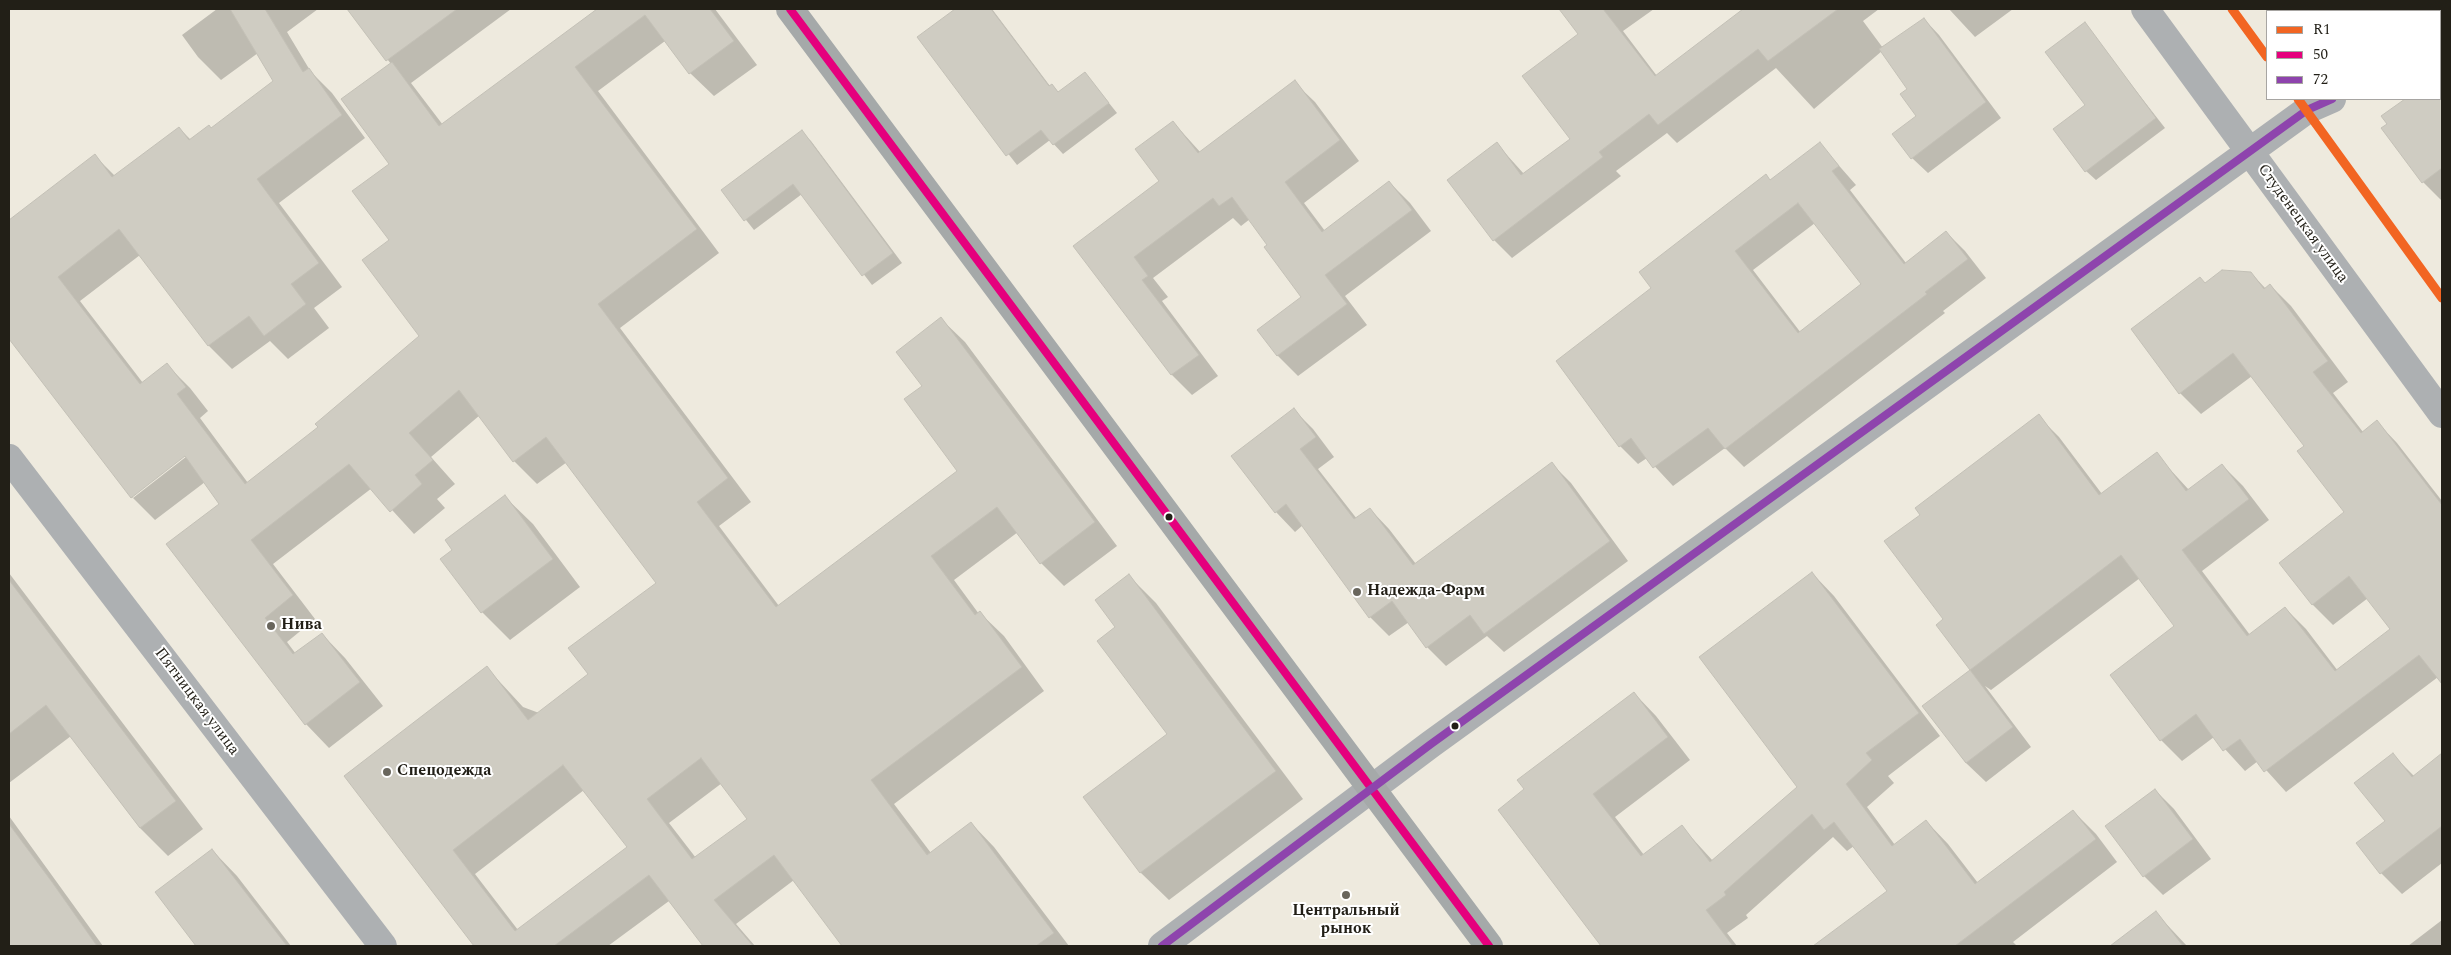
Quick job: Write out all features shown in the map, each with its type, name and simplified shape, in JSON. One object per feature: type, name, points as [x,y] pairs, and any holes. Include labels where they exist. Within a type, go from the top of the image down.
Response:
[{"type":"main road","points":[[790,9],[1489,946]]},
{"type":"street","name":"Студенецкая улица","points":[[2145,9],[2442,414]]},
{"type":"street","points":[[1162,946],[1371,790],[2249,152],[2307,110],[2330,100]]},
{"type":"street","name":"Пятницкая улица","points":[[9,458],[383,946]]},
{"type":"building","points":[[230,9],[265,9],[303,72],[309,68],[342,115],[257,179],[319,263],[291,284],[306,304],[264,336],[249,316],[208,346],[119,229],[58,277],[140,384],[167,363],[186,387],[177,394],[245,484],[318,427],[315,424],[419,336],[362,260],[389,240],[352,191],[389,164],[341,99],[392,62],[439,126],[597,9],[710,9],[734,41],[689,74],[645,15],[575,67],[697,229],[598,304],[728,478],[697,502],[776,607],[957,471],[904,399],[922,386],[896,352],[941,317],[1095,522],[1040,564],[997,507],[931,556],[975,615],[980,611],[1022,667],[871,780],[927,855],[971,822],[1054,933],[1036,946],[842,946],[774,855],[714,900],[753,946],[703,946],[649,875],[554,946],[474,946],[344,776],[487,666],[528,720],[588,674],[568,648],[656,583],[546,437],[513,462],[459,390],[409,433],[433,460],[415,475],[422,484],[390,512],[349,464],[251,540],[293,595],[265,618],[293,654],[322,633],[360,682],[305,725],[166,544],[219,504],[185,456],[131,498],[9,339],[9,220],[95,154],[112,177],[179,127],[189,140],[209,125],[211,128],[273,81]],"holes":[[[701,758],[747,819],[692,859],[647,799]],[[563,765],[627,847],[515,931],[453,850]]]},
{"type":"building","points":[[347,9],[457,9],[386,61]]},
{"type":"building","points":[[955,9],[991,9],[1049,86],[1052,84],[1058,92],[1085,72],[1109,103],[1053,145],[1041,130],[1006,156],[917,37]]},
{"type":"building","points":[[1559,9],[1603,9],[1655,76],[1743,9],[1838,9],[1768,61],[1758,49],[1658,125],[1649,114],[1599,152],[1603,157],[1493,241],[1447,180],[1497,142],[1521,175],[1570,139],[1522,76],[1578,34]]},
{"type":"building","points":[[1924,18],[1986,102],[1911,159],[1892,134],[1916,116],[1900,94],[1907,89],[1879,49]]},
{"type":"building","points":[[2085,22],[2156,118],[2085,172],[2053,129],[2085,105],[2045,52]]},
{"type":"building","points":[[1295,80],[1340,140],[1285,182],[1322,232],[1389,181],[1412,210],[1325,275],[1347,304],[1277,356],[1257,330],[1301,297],[1264,247],[1267,245],[1232,197],[1219,206],[1213,198],[1134,257],[1148,276],[1142,280],[1199,355],[1171,375],[1073,246],[1159,181],[1135,149],[1173,121],[1198,153]]},
{"type":"building","points":[[2442,99],[2442,168],[2422,183],[2381,128],[2387,124],[2381,116],[2404,100]]},
{"type":"building","points":[[802,130],[893,253],[862,276],[793,184],[744,221],[721,190]]},
{"type":"building","points":[[1820,142],[1839,166],[1832,171],[1904,264],[1946,231],[1968,259],[1925,292],[1927,294],[1725,449],[1708,428],[1653,468],[1631,438],[1619,447],[1556,361],[1651,288],[1639,272],[1766,174],[1770,180]],"holes":[[[1798,203],[1861,284],[1798,333],[1735,251]]]},
{"type":"building","points":[[2222,270],[2251,272],[2264,289],[2270,284],[2328,361],[2313,372],[2361,433],[2377,420],[2442,505],[2442,684],[2419,655],[2264,772],[2240,739],[2223,751],[2196,714],[2160,741],[2110,675],[2174,626],[2121,555],[1970,670],[1936,625],[1943,619],[1884,541],[1920,515],[1915,508],[2039,414],[2099,495],[2157,452],[2186,491],[2222,464],[2249,499],[2182,550],[2247,636],[2285,607],[2335,671],[2390,629],[2349,576],[2312,605],[2279,563],[2344,512],[2297,451],[2304,446],[2233,353],[2179,394],[2131,329],[2200,277],[2205,283]]},
{"type":"building","points":[[1294,408],[1316,437],[1300,449],[1354,519],[1370,508],[1413,565],[1552,462],[1610,541],[1484,634],[1470,615],[1426,648],[1392,601],[1369,618],[1286,504],[1275,513],[1231,456]]},
{"type":"building","points":[[505,495],[553,559],[481,613],[440,559],[452,550],[445,540]]},
{"type":"building","points":[[1812,572],[1919,713],[1866,753],[1872,760],[1846,784],[1892,846],[1926,820],[1975,884],[2073,810],[2096,839],[1955,946],[1813,946],[1887,891],[1834,822],[1824,830],[1812,814],[1724,892],[1726,895],[1706,910],[1733,946],[1601,946],[1498,810],[1524,789],[1517,780],[1634,692],[1668,737],[1593,794],[1641,856],[1682,825],[1710,862],[1797,787],[1699,657]]},
{"type":"building","points":[[1129,574],[1276,771],[1140,873],[1083,797],[1167,734],[1097,641],[1115,627],[1095,600]]},
{"type":"building","points":[[9,580],[176,801],[140,828],[46,705],[9,734]]},
{"type":"building","points":[[1970,670],[2013,727],[1966,763],[1922,706]]},
{"type":"building","points":[[2393,753],[2412,777],[2442,753],[2442,826],[2380,874],[2356,843],[2385,821],[2354,783]]},
{"type":"building","points":[[2155,789],[2193,839],[2143,877],[2105,826]]},
{"type":"building","points":[[9,824],[52,882],[97,946],[9,946]]},
{"type":"building","points":[[212,849],[287,946],[196,946],[155,892]]},
{"type":"building","points":[[2156,911],[2183,946],[2110,946]]},
{"type":"transit line","name":"50","points":[[790,9],[1489,946]]},
{"type":"transit line","name":"R1","points":[[2232,9],[2266,56]]},
{"type":"transit line","name":"R1","points":[[2299,100],[2442,298]]},
{"type":"transit line","name":"72","points":[[1162,946],[1431,744],[2307,110],[2330,100]]},
{"type":"place","name":"Надежда-Фарм","points":[[1357,592]]},
{"type":"place","name":"Нива","points":[[271,626]]},
{"type":"place","name":"Спецодежда","points":[[387,772]]},
{"type":"place","name":"Центральный рынок","points":[[1346,895]]}]
